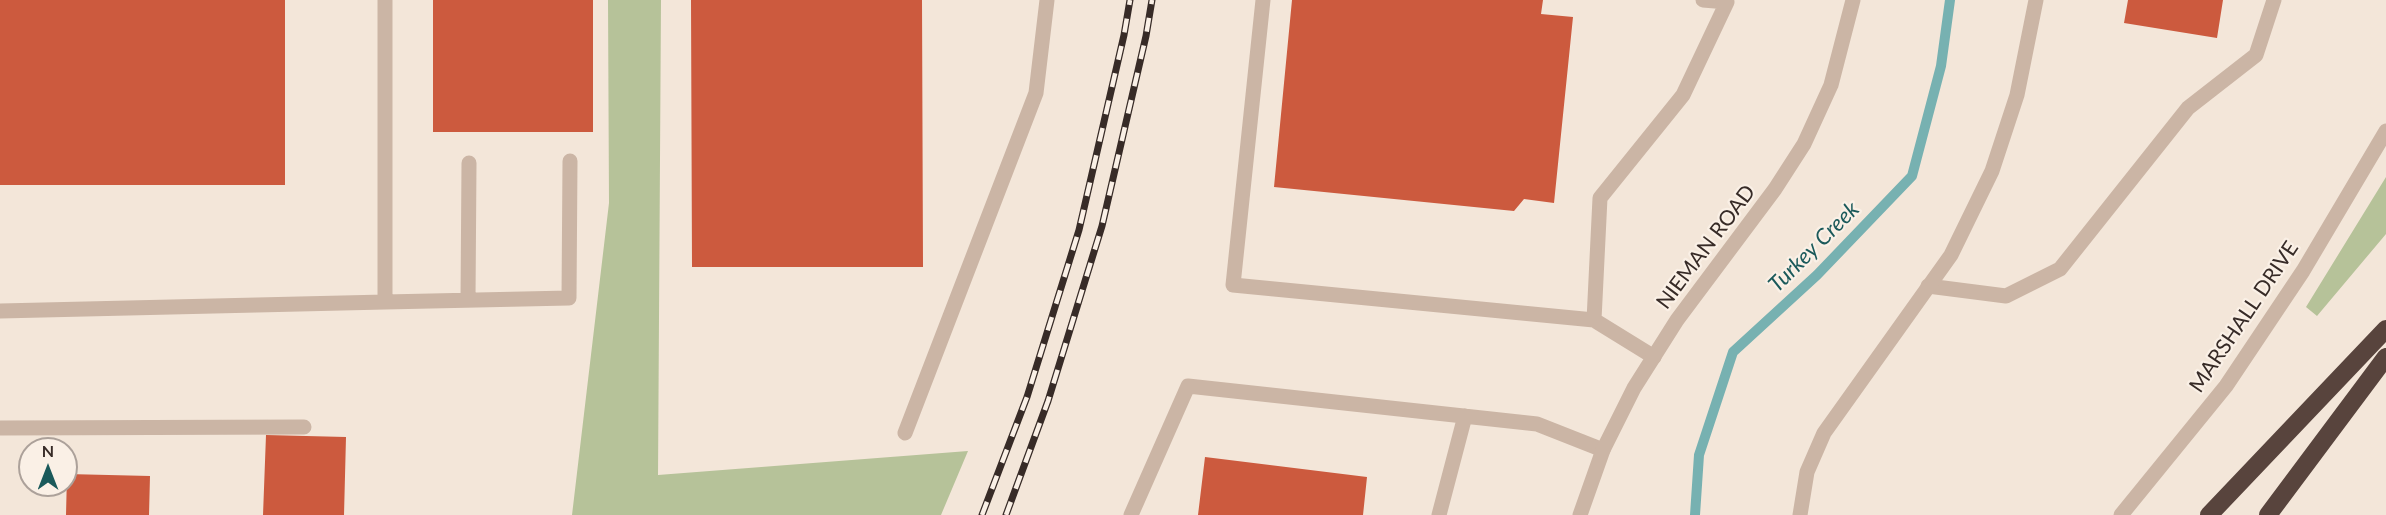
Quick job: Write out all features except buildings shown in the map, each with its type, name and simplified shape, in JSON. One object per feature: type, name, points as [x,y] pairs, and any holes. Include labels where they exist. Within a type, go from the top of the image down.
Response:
[{"type":"highway","points":[[2210,515],[2386,329]]},
{"type":"highway","points":[[2268,515],[2386,357]]},
{"type":"street","points":[[385,0],[385,302]]},
{"type":"street","points":[[905,433],[1036,93],[1047,0]]},
{"type":"street","points":[[1263,0],[1233,285],[1594,320],[1654,357]]},
{"type":"street","points":[[1594,320],[1600,198],[1683,95],[1727,2],[1703,0]]},
{"type":"street","name":"NIEMAN ROAD","points":[[1580,515],[1603,450],[1634,388],[1677,320],[1775,189],[1804,144],[1831,85],[1853,0]]},
{"type":"street","points":[[1800,515],[1807,472],[1824,433],[1950,255],[1992,171],[2017,94],[2036,0]]},
{"type":"street","points":[[1928,286],[2006,296],[2060,270],[2188,108],[2256,55],[2274,0]]},
{"type":"street","name":"MARSHALL DRIVE","points":[[2121,515],[2226,386],[2303,271],[2386,131]]},
{"type":"street","points":[[0,311],[569,298],[570,161]]},
{"type":"street","points":[[468,300],[469,163]]},
{"type":"street","points":[[1131,515],[1188,386],[1537,424],[1603,450]]},
{"type":"street","points":[[1439,515],[1465,416]]},
{"type":"street","points":[[0,428],[304,427]]},
{"type":"green space","points":[[608,0],[661,0],[658,475],[968,451],[941,515],[572,515],[609,203]]},
{"type":"green space","points":[[2386,177],[2386,234],[2317,316],[2306,307]]},
{"type":"waterway","name":"Turkey Creek","points":[[1695,515],[1699,455],[1733,352],[1817,275],[1912,176],[1941,66],[1950,0]]},
{"type":"railway","points":[[982,515],[1027,397],[1079,230],[1130,0]]},
{"type":"railway","points":[[1006,515],[1048,401],[1102,226],[1146,36],[1152,0]]}]
